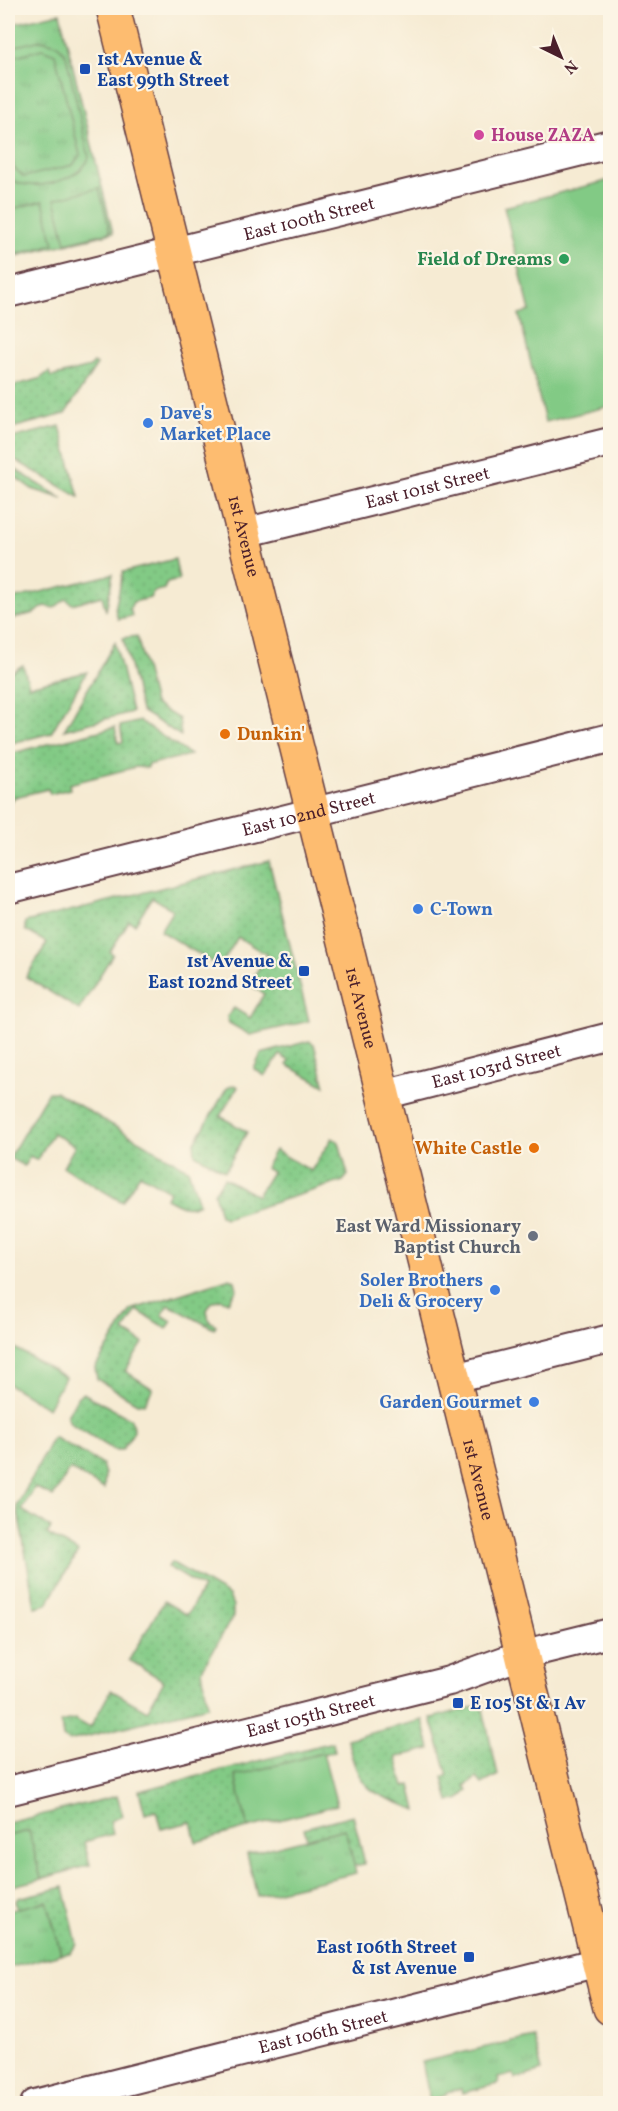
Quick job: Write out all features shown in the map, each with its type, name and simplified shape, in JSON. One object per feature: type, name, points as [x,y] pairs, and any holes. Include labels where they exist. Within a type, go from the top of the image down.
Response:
[{"type":"main road","name":"1st Avenue","points":[[113,8],[521,1655],[605,1960],[610,2008]]},
{"type":"street","name":"East 100th Street","points":[[8,293],[174,254],[610,144]]},
{"type":"street","name":"East 101st Street","points":[[244,533],[610,442]]},
{"type":"street","name":"East 102nd Street","points":[[8,889],[610,738]]},
{"type":"street","name":"East 103rd Street","points":[[383,1095],[610,1037]]},
{"type":"street","points":[[454,1378],[610,1339]]},
{"type":"street","name":"East 105th Street","points":[[8,1791],[449,1681],[521,1655],[610,1633]]},
{"type":"street","name":"East 106th Street","points":[[35,2103],[605,1960]]},
{"type":"green space","points":[[60,13],[113,233],[8,258],[8,25]]},
{"type":"green space","points":[[41,40],[57,44],[66,55],[89,157],[84,166],[65,179],[52,183],[27,185],[16,182],[8,176],[8,141],[14,168],[24,177],[73,165],[80,155],[55,54],[42,49],[8,58],[8,48]]},
{"type":"green space","name":"Field of Dreams","points":[[610,180],[610,406],[545,422],[519,314],[530,311],[504,207]]},
{"type":"green space","points":[[99,188],[110,232],[66,243],[55,199]]},
{"type":"green space","points":[[43,201],[54,244],[10,256],[8,210]]},
{"type":"green space","points":[[94,363],[97,365],[65,414],[8,429],[8,387],[39,379],[49,372],[51,377],[90,367]]},
{"type":"green space","points":[[60,426],[79,497],[8,456],[8,439]]},
{"type":"green space","points":[[8,465],[63,499],[32,489],[8,474]]},
{"type":"green space","points":[[175,559],[179,580],[167,583],[164,589],[153,592],[150,598],[133,602],[130,608],[132,616],[118,619],[115,609],[123,572]]},
{"type":"green space","points":[[113,574],[106,611],[102,596],[72,604],[66,599],[54,608],[45,606],[34,613],[11,619],[8,600]]},
{"type":"green space","points":[[137,636],[154,704],[179,719],[181,736],[141,711],[123,638]]},
{"type":"green space","points":[[115,642],[132,712],[64,730]]},
{"type":"green space","points":[[23,665],[29,686],[87,672],[51,733],[8,744],[8,674]]},
{"type":"green space","points":[[140,721],[190,755],[147,765],[147,768],[136,767],[69,784],[70,789],[50,794],[48,789],[15,797],[8,804],[8,764],[13,753],[115,727],[118,743],[123,742],[120,726]]},
{"type":"green space","points":[[269,861],[309,1021],[250,1035],[229,1023],[227,1017],[234,1008],[250,1018],[264,994],[249,984],[267,955],[238,937],[220,967],[160,931],[173,910],[152,897],[135,924],[129,921],[110,952],[113,954],[79,1010],[26,977],[47,943],[25,930],[25,922]]},
{"type":"green space","points":[[309,1041],[314,1044],[325,1086],[287,1065],[289,1061],[280,1055],[265,1076],[254,1069],[261,1054]]},
{"type":"green space","points":[[234,1085],[238,1087],[220,1116],[247,1132],[225,1171],[195,1154],[194,1144],[227,1088]]},
{"type":"green space","points":[[48,1092],[56,1092],[188,1169],[199,1203],[182,1206],[166,1198],[169,1191],[140,1174],[122,1202],[63,1167],[75,1146],[53,1133],[37,1160],[30,1156],[24,1166],[9,1158]]},
{"type":"green space","points":[[332,1138],[339,1142],[348,1175],[343,1181],[225,1218],[220,1215],[214,1193],[224,1178],[257,1196],[272,1172],[265,1168],[275,1150],[311,1171]]},
{"type":"green space","points":[[230,1278],[235,1281],[237,1289],[228,1302],[220,1299],[212,1302],[207,1310],[209,1321],[216,1325],[214,1329],[169,1305],[162,1315],[172,1321],[167,1329],[137,1310],[124,1331],[143,1343],[125,1371],[153,1389],[144,1404],[137,1403],[97,1379],[95,1368],[131,1310]]},
{"type":"green space","points":[[8,1344],[65,1377],[48,1408],[8,1384]]},
{"type":"green space","points":[[83,1393],[131,1419],[134,1431],[122,1450],[114,1450],[70,1423],[67,1416],[78,1396]]},
{"type":"green space","points":[[53,1437],[102,1464],[105,1474],[104,1489],[70,1469],[53,1497],[35,1487],[22,1510],[51,1528],[47,1534],[78,1552],[47,1604],[35,1607],[17,1506]]},
{"type":"green space","points":[[171,1562],[229,1596],[233,1606],[233,1616],[202,1670],[208,1706],[69,1741],[63,1737],[61,1723],[75,1719],[90,1728],[111,1690],[147,1711],[164,1681],[129,1660],[164,1601],[187,1615],[203,1588],[168,1567]]},
{"type":"green space","points":[[482,1705],[498,1775],[482,1784],[477,1778],[465,1786],[468,1790],[460,1799],[449,1802],[443,1777],[448,1775],[431,1718]]},
{"type":"green space","points":[[423,1720],[430,1749],[396,1757],[404,1787],[411,1785],[417,1810],[387,1798],[368,1787],[357,1770],[347,1739]]},
{"type":"green space","points":[[333,1742],[335,1751],[235,1776],[248,1828],[196,1842],[191,1822],[161,1829],[156,1811],[145,1814],[139,1791]]},
{"type":"green space","points":[[323,1753],[337,1805],[248,1828],[235,1776]]},
{"type":"green space","points":[[117,1796],[123,1816],[110,1821],[113,1834],[84,1842],[90,1865],[41,1879],[29,1831],[8,1836],[8,1823]]},
{"type":"green space","points":[[353,1815],[365,1864],[354,1866],[345,1829],[307,1839],[304,1828]]},
{"type":"green space","points":[[345,1829],[356,1873],[257,1896],[247,1854]]},
{"type":"green space","points":[[29,1831],[41,1879],[8,1887],[8,1836]]},
{"type":"green space","points":[[64,1887],[77,1944],[70,1953],[61,1954],[47,1901],[18,1909],[15,1902],[18,1898]]},
{"type":"green space","points":[[47,1901],[61,1954],[8,1968],[8,1911]]},
{"type":"green space","points":[[533,2036],[542,2071],[516,2079],[513,2074],[498,2078],[499,2084],[462,2093],[461,2089],[446,2092],[446,2095],[430,2101],[422,2062]]},
{"type":"place","name":"1st Avenue & East 99th Street","points":[[85,69]]},
{"type":"place","name":"House ZAZA","points":[[479,135]]},
{"type":"place","name":"Field of Dreams","points":[[564,259]]},
{"type":"place","name":"Dave's Market Place","points":[[148,423]]},
{"type":"place","name":"Dunkin'","points":[[225,734]]},
{"type":"place","name":"C-Town","points":[[418,909]]},
{"type":"place","name":"1st Avenue & East 102nd Street","points":[[304,971]]},
{"type":"place","name":"White Castle","points":[[534,1148]]},
{"type":"place","name":"East Ward Missionary Baptist Church","points":[[533,1236]]},
{"type":"place","name":"Soler Brothers Deli & Grocery","points":[[495,1290]]},
{"type":"place","name":"Garden Gourmet","points":[[534,1402]]},
{"type":"place","name":"E 105 St & 1 Av","points":[[458,1703]]},
{"type":"place","name":"East 106th Street & 1st Avenue","points":[[469,1957]]}]
